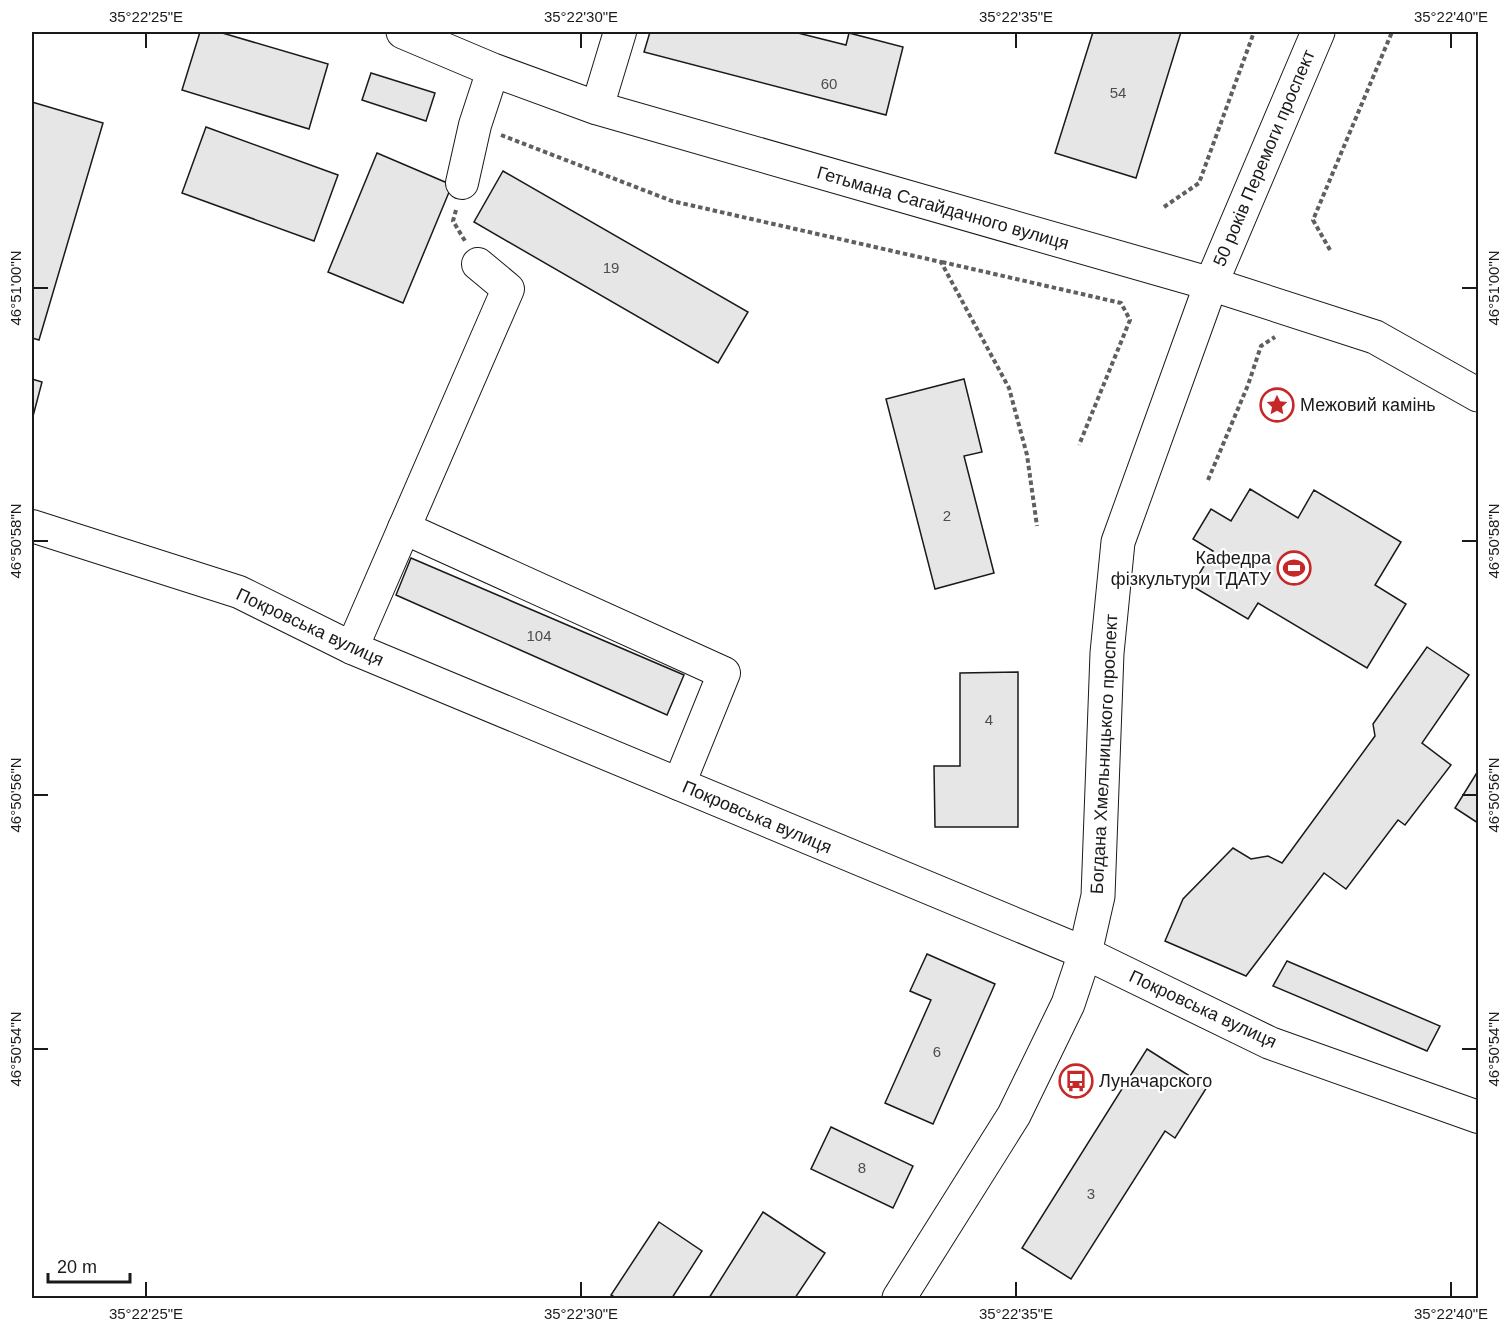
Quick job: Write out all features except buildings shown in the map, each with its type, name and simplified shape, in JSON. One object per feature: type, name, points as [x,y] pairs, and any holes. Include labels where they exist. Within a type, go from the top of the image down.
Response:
[{"type":"main road","name":"Гетьмана Сагайдачного вулиця","points":[[403,32],[494,70],[597,108],[1211,284],[1376,337],[1479,395]]},
{"type":"main road","name":"50 років Перемоги проспект","points":[[1211,284],[1318,32]]},
{"type":"main road","name":"Богдана Хмельницького проспект","points":[[899,1299],[1014,1115],[1068,1004],[1085,953],[1098,896],[1107,653],[1118,542],[1211,284]]},
{"type":"street","points":[[597,108],[621,32]]},
{"type":"street","points":[[462,183],[475,125],[494,70]]},
{"type":"street","points":[[352,648],[508,289],[477,264]]},
{"type":"street","name":"Покровська вулиця","points":[[32,526],[240,592],[352,648],[1085,953],[1270,1043],[1479,1117]]},
{"type":"street","points":[[404,528],[724,673],[679,784]]},
{"type":"path","points":[[1164,207],[1199,183],[1254,32]]},
{"type":"path","points":[[1330,250],[1313,220],[1392,32]]},
{"type":"path","points":[[475,125],[672,201],[1120,303],[1130,320],[1078,445]]},
{"type":"path","points":[[941,262],[1009,388],[1027,455],[1037,526]]},
{"type":"path","points":[[1208,480],[1262,346],[1277,336]]},
{"type":"place","name":"Межовий камінь","points":[[1277,405]]},
{"type":"place","name":"Кафедра фізкультури ТДАТУ","points":[[1294,568]]},
{"type":"place","name":"Луначарского","points":[[1076,1081]]}]
